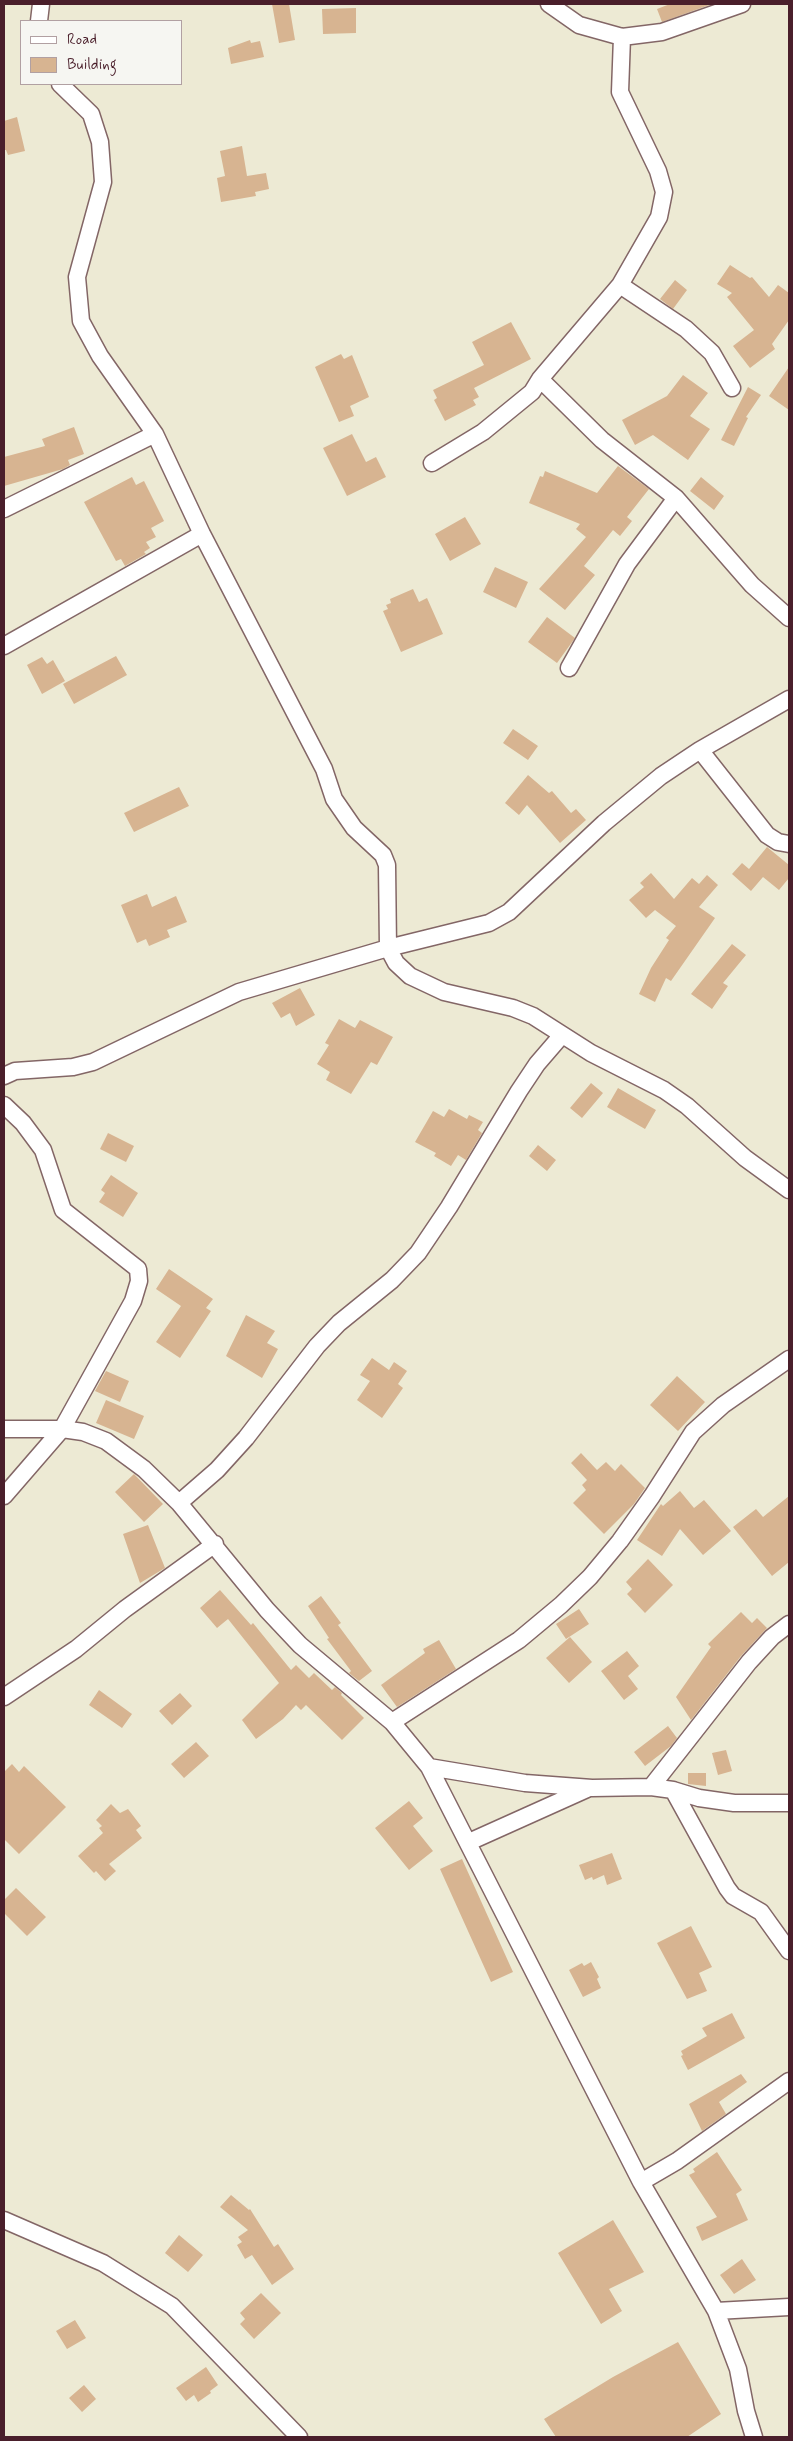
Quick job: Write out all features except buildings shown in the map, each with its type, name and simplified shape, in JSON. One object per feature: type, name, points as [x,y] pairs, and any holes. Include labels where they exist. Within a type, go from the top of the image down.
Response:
[{"type":"street","points":[[39,20],[41,4]]},
{"type":"street","points":[[549,4],[578,25],[622,37],[662,32],[742,4]]},
{"type":"street","points":[[432,463],[483,432],[532,392],[540,379],[620,285],[659,217],[664,192],[658,171],[620,92],[622,37]]},
{"type":"street","points":[[61,85],[91,114],[100,142],[103,182],[77,277],[81,321],[100,356],[155,434],[202,534],[324,769],[334,799],[354,828],[383,855],[387,865],[388,948],[396,963],[410,976],[444,992],[513,1008],[533,1016],[613,1066],[664,1090],[687,1106],[745,1158],[789,1190]]},
{"type":"street","points":[[620,285],[686,329],[712,353],[732,388]]},
{"type":"street","points":[[540,379],[602,440],[676,498],[752,585],[789,618]]},
{"type":"street","points":[[4,509],[155,434]]},
{"type":"street","points":[[569,668],[627,564],[676,498]]},
{"type":"street","points":[[4,646],[202,534]]},
{"type":"street","points":[[4,1076],[15,1071],[74,1067],[93,1062],[239,992],[388,948],[489,923],[508,912],[604,823],[662,776],[700,750],[789,699]]},
{"type":"street","points":[[700,750],[766,835],[778,842],[789,844]]},
{"type":"street","points":[[179,1503],[217,1470],[241,1444],[317,1346],[339,1323],[392,1280],[418,1253],[449,1207],[519,1091],[537,1064],[562,1035]]},
{"type":"street","points":[[4,1105],[23,1123],[42,1150],[63,1210],[138,1269],[139,1281],[133,1301],[62,1429],[4,1496]]},
{"type":"street","points":[[392,1722],[519,1640],[561,1605],[590,1576],[620,1541],[652,1496],[692,1432],[724,1405],[789,1359]]},
{"type":"street","points":[[4,1429],[62,1429],[83,1432],[106,1441],[144,1469],[179,1503],[215,1544],[267,1610],[300,1646],[392,1722],[429,1767],[567,2041],[641,2182],[716,2311],[738,2369],[746,2410],[754,2437]]},
{"type":"street","points":[[4,1697],[76,1649],[125,1609],[215,1544]]},
{"type":"street","points":[[651,1787],[749,1662],[772,1637],[789,1624]]},
{"type":"street","points":[[429,1767],[525,1783],[592,1788],[651,1787],[673,1790],[700,1798],[734,1803],[789,1803]]},
{"type":"street","points":[[468,1842],[592,1788]]},
{"type":"street","points":[[673,1790],[727,1888],[733,1896],[762,1912],[789,1951]]},
{"type":"street","points":[[641,2182],[684,2157],[789,2082]]},
{"type":"street","points":[[4,2220],[103,2263],[172,2306],[300,2437]]},
{"type":"street","points":[[716,2311],[789,2308]]}]
